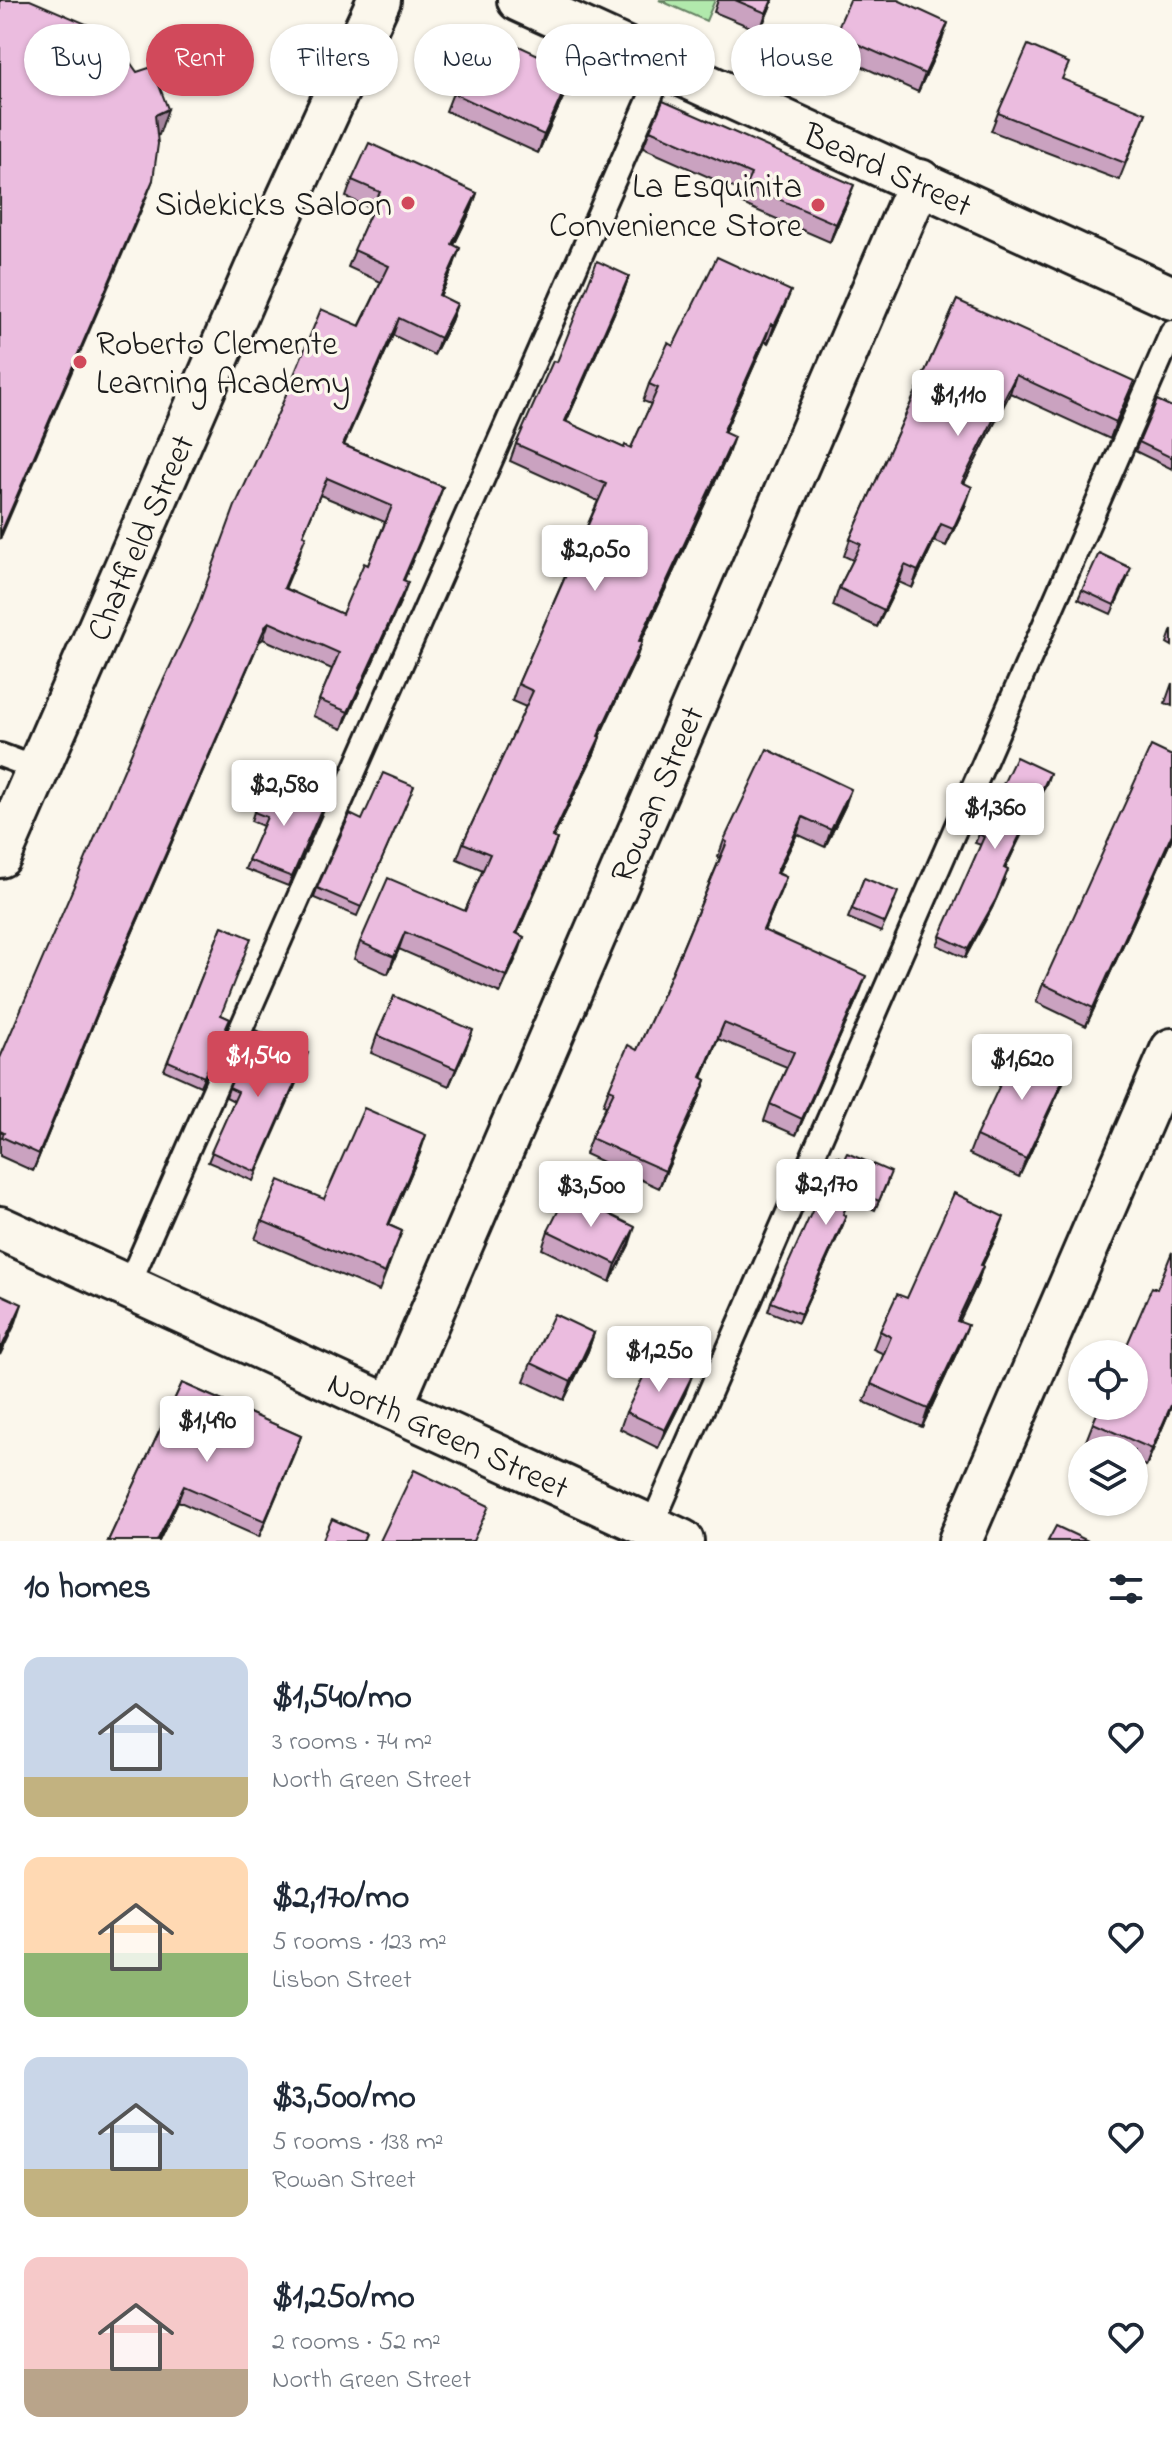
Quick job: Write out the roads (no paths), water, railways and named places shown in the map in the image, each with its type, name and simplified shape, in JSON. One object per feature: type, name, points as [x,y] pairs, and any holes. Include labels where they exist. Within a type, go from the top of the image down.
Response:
[{"type":"street","name":"Chatfield Street","points":[[0,856],[19,762],[264,251],[379,0]]},
{"type":"street","name":"Beard Street","points":[[519,0],[587,14]]},
{"type":"street","name":"Beard Street","points":[[715,89],[1172,298]]},
{"type":"street","name":"Rowan Street","points":[[391,1407],[920,181]]},
{"type":"street","points":[[960,1541],[1172,1050]]},
{"type":"street","name":"North Green Street","points":[[0,1228],[666,1534]]},
{"type":"lane","points":[[128,1286],[651,96]]},
{"type":"lane","points":[[666,1534],[1172,332]]},
{"type":"place","name":"Sidekicks Saloon","points":[[408,203]]},
{"type":"place","name":"La Esquinita Convenience Store","points":[[818,205]]},
{"type":"place","name":"Roberto Clemente Learning Academy","points":[[80,362]]}]
